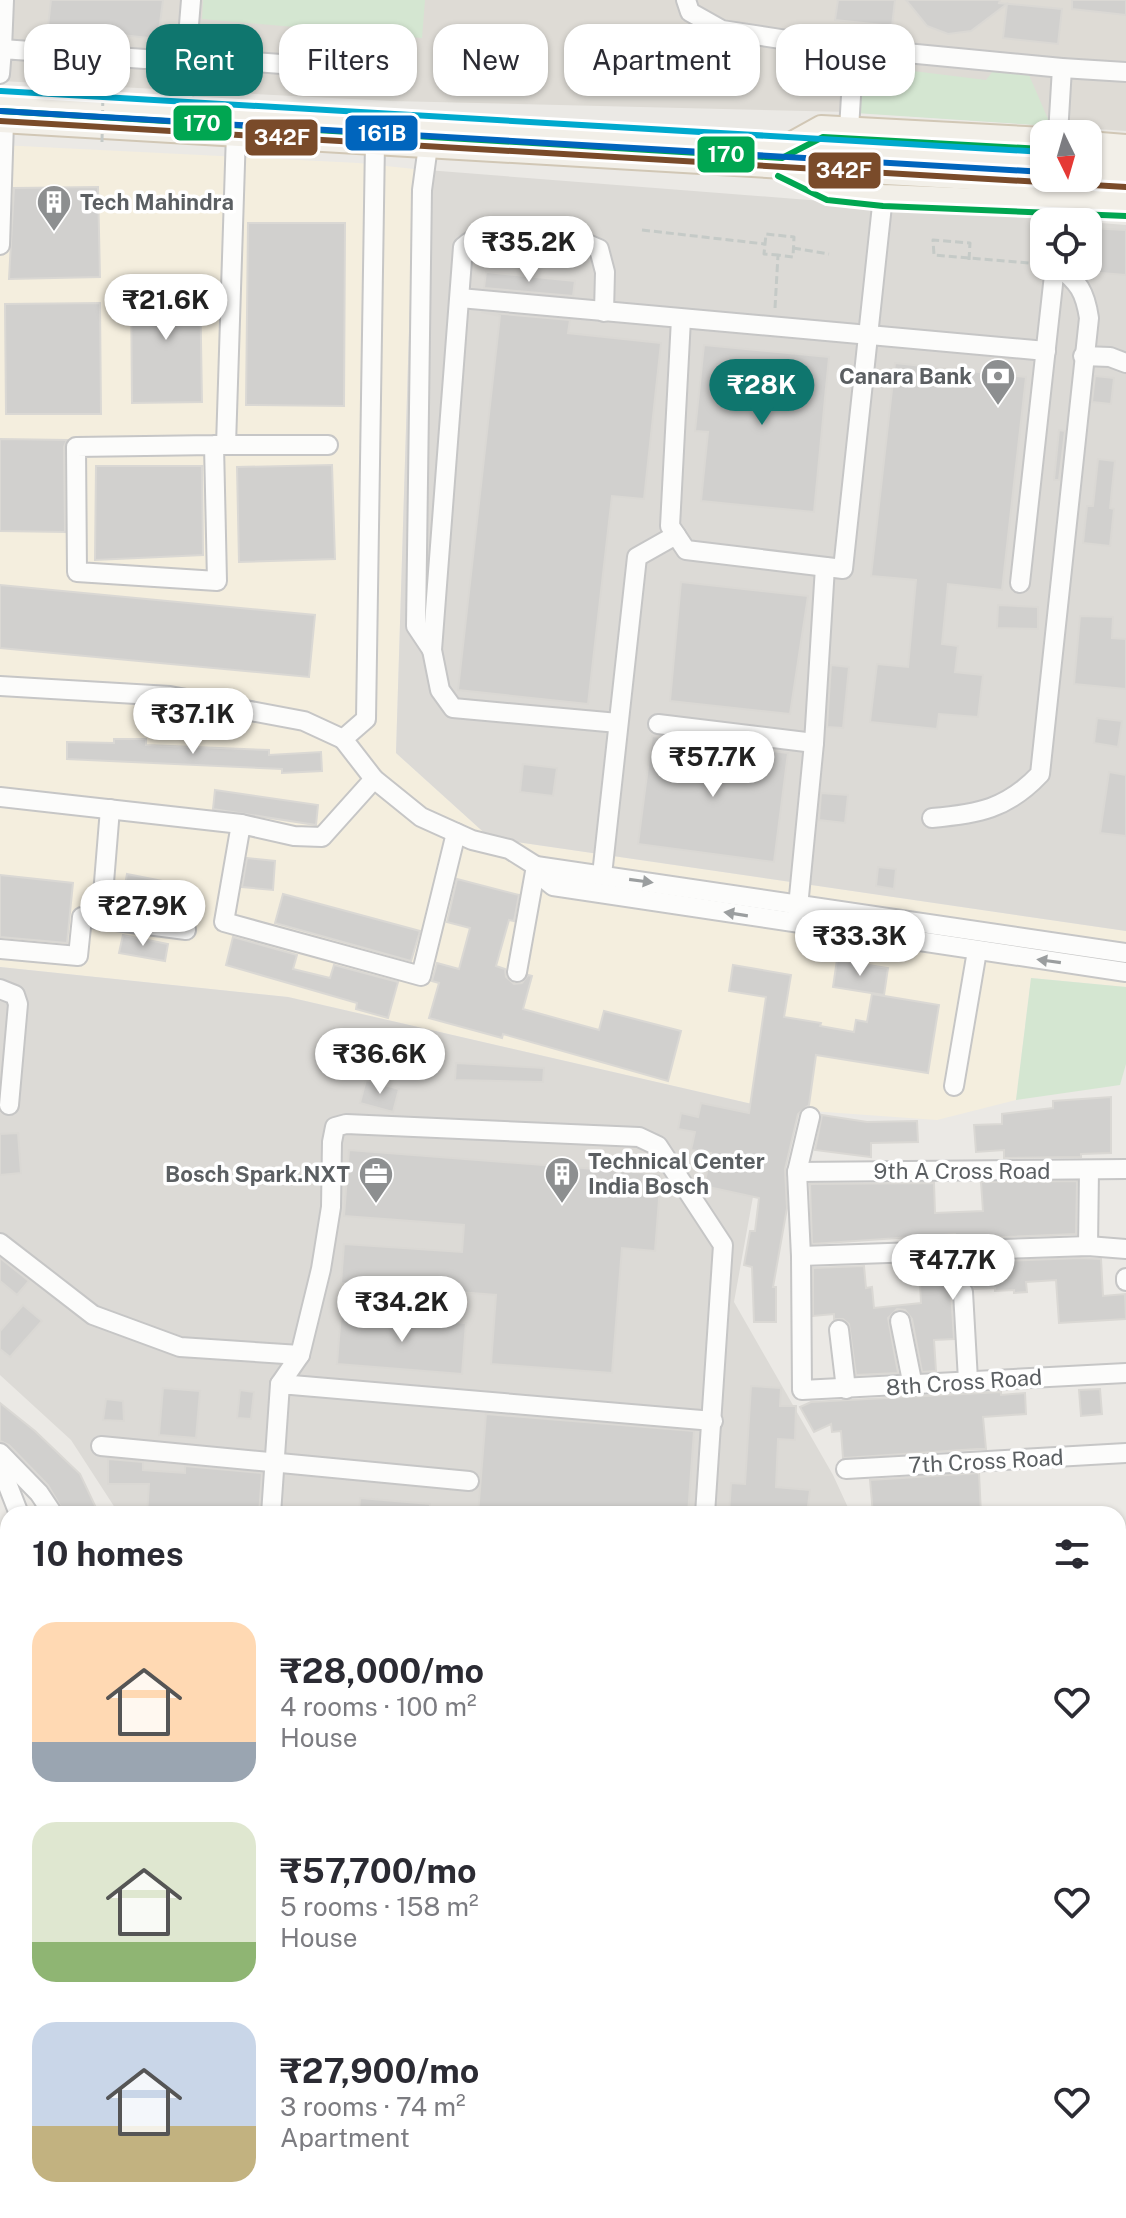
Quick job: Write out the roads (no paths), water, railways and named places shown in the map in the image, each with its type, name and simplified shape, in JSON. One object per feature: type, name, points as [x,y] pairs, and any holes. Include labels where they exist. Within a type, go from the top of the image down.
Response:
[{"type":"main road","points":[[1,115],[182,111],[835,160],[1126,187]]},
{"type":"main road","points":[[1,115],[603,159],[783,157],[828,190],[1030,210]]},
{"type":"main road","points":[[783,157],[821,127],[1030,138]]},
{"type":"main road","points":[[1102,144],[1126,146]]},
{"type":"main road","points":[[835,160],[1030,162]]},
{"type":"main road","points":[[1102,165],[1126,166]]},
{"type":"main road","points":[[1102,209],[1126,206]]},
{"type":"street","points":[[0,74],[4,0]]},
{"type":"street","points":[[188,24],[191,0]]},
{"type":"street","points":[[686,0],[690,12],[722,30],[776,37]]},
{"type":"street","points":[[2,49],[145,59]]},
{"type":"street","points":[[915,53],[1126,72]]},
{"type":"street","points":[[1059,120],[1062,68]]},
{"type":"street","points":[[182,111],[183,96]]},
{"type":"street","points":[[849,129],[851,96]]},
{"type":"street","points":[[0,245],[1,115]]},
{"type":"street","points":[[236,133],[220,445],[217,581],[77,572],[76,447],[220,445],[328,445]]},
{"type":"street","points":[[343,739],[366,719],[375,142]]},
{"type":"street","points":[[428,146],[422,190],[416,626],[432,650]]},
{"type":"street","points":[[681,319],[670,526],[686,550],[843,569],[883,196]]},
{"type":"street","points":[[604,312],[605,272],[599,249],[548,230],[512,229],[477,235],[463,247],[459,262],[460,298],[432,650],[440,690],[453,708],[618,723]]},
{"type":"street","points":[[1020,583],[1054,280]]},
{"type":"street","points":[[932,818],[979,814],[1025,790],[1040,774],[1045,754],[1089,318],[1085,293],[1077,280]]},
{"type":"street","points":[[460,298],[1046,351]]},
{"type":"street","points":[[1083,356],[1110,357],[1126,363]]},
{"type":"street","points":[[602,875],[637,557],[676,535]]},
{"type":"street","points":[[797,914],[814,743],[825,567]]},
{"type":"street","points":[[0,686],[170,696],[304,721],[343,739],[374,779],[421,817],[456,833],[509,849],[536,866],[602,875],[977,951],[1126,972]]},
{"type":"street","points":[[658,724],[814,743]]},
{"type":"street","points":[[0,797],[241,824],[294,836],[322,837],[374,779]]},
{"type":"street","points":[[101,919],[110,809]]},
{"type":"street","points":[[241,824],[224,922],[421,976],[456,833]]},
{"type":"street","points":[[536,866],[543,878],[553,886],[1126,953]]},
{"type":"street","points":[[517,972],[536,866]]},
{"type":"street","points":[[0,949],[78,956],[82,917],[186,930]]},
{"type":"street","points":[[954,1086],[977,951]]},
{"type":"street","points":[[0,989],[15,995],[18,1004],[9,1105]]},
{"type":"street","points":[[810,1117],[797,1172],[801,1256],[1088,1246],[1126,1249]]},
{"type":"street","points":[[271,1506],[280,1384],[300,1355],[321,1269],[331,1207],[332,1142],[335,1127],[346,1124],[639,1137],[658,1146],[723,1245],[706,1506]]},
{"type":"street","name":"9th A Cross Road","points":[[797,1172],[1126,1169]]},
{"type":"street","points":[[1088,1246],[1089,1170]]},
{"type":"street","points":[[0,1243],[93,1315],[180,1347],[300,1355]]},
{"type":"street","name":"8th Cross Road","points":[[801,1256],[802,1390],[1126,1373]]},
{"type":"street","points":[[963,1292],[968,1380]]},
{"type":"street","points":[[900,1321],[913,1386]]},
{"type":"street","points":[[839,1330],[846,1389]]},
{"type":"street","points":[[280,1384],[713,1421]]},
{"type":"street","points":[[101,1446],[469,1481]]},
{"type":"street","points":[[0,1453],[48,1506]]},
{"type":"street","name":"7th Cross Road","points":[[846,1469],[1126,1453]]},
{"type":"street","points":[[0,1465],[16,1506]]},
{"type":"place","name":"Tech Mahindra","points":[[54,233]]},
{"type":"place","name":"Canara Bank","points":[[998,407]]},
{"type":"place","name":"Bosch Spark.NXT","points":[[376,1205]]},
{"type":"place","name":"Technical Center India Bosch","points":[[562,1205]]}]
